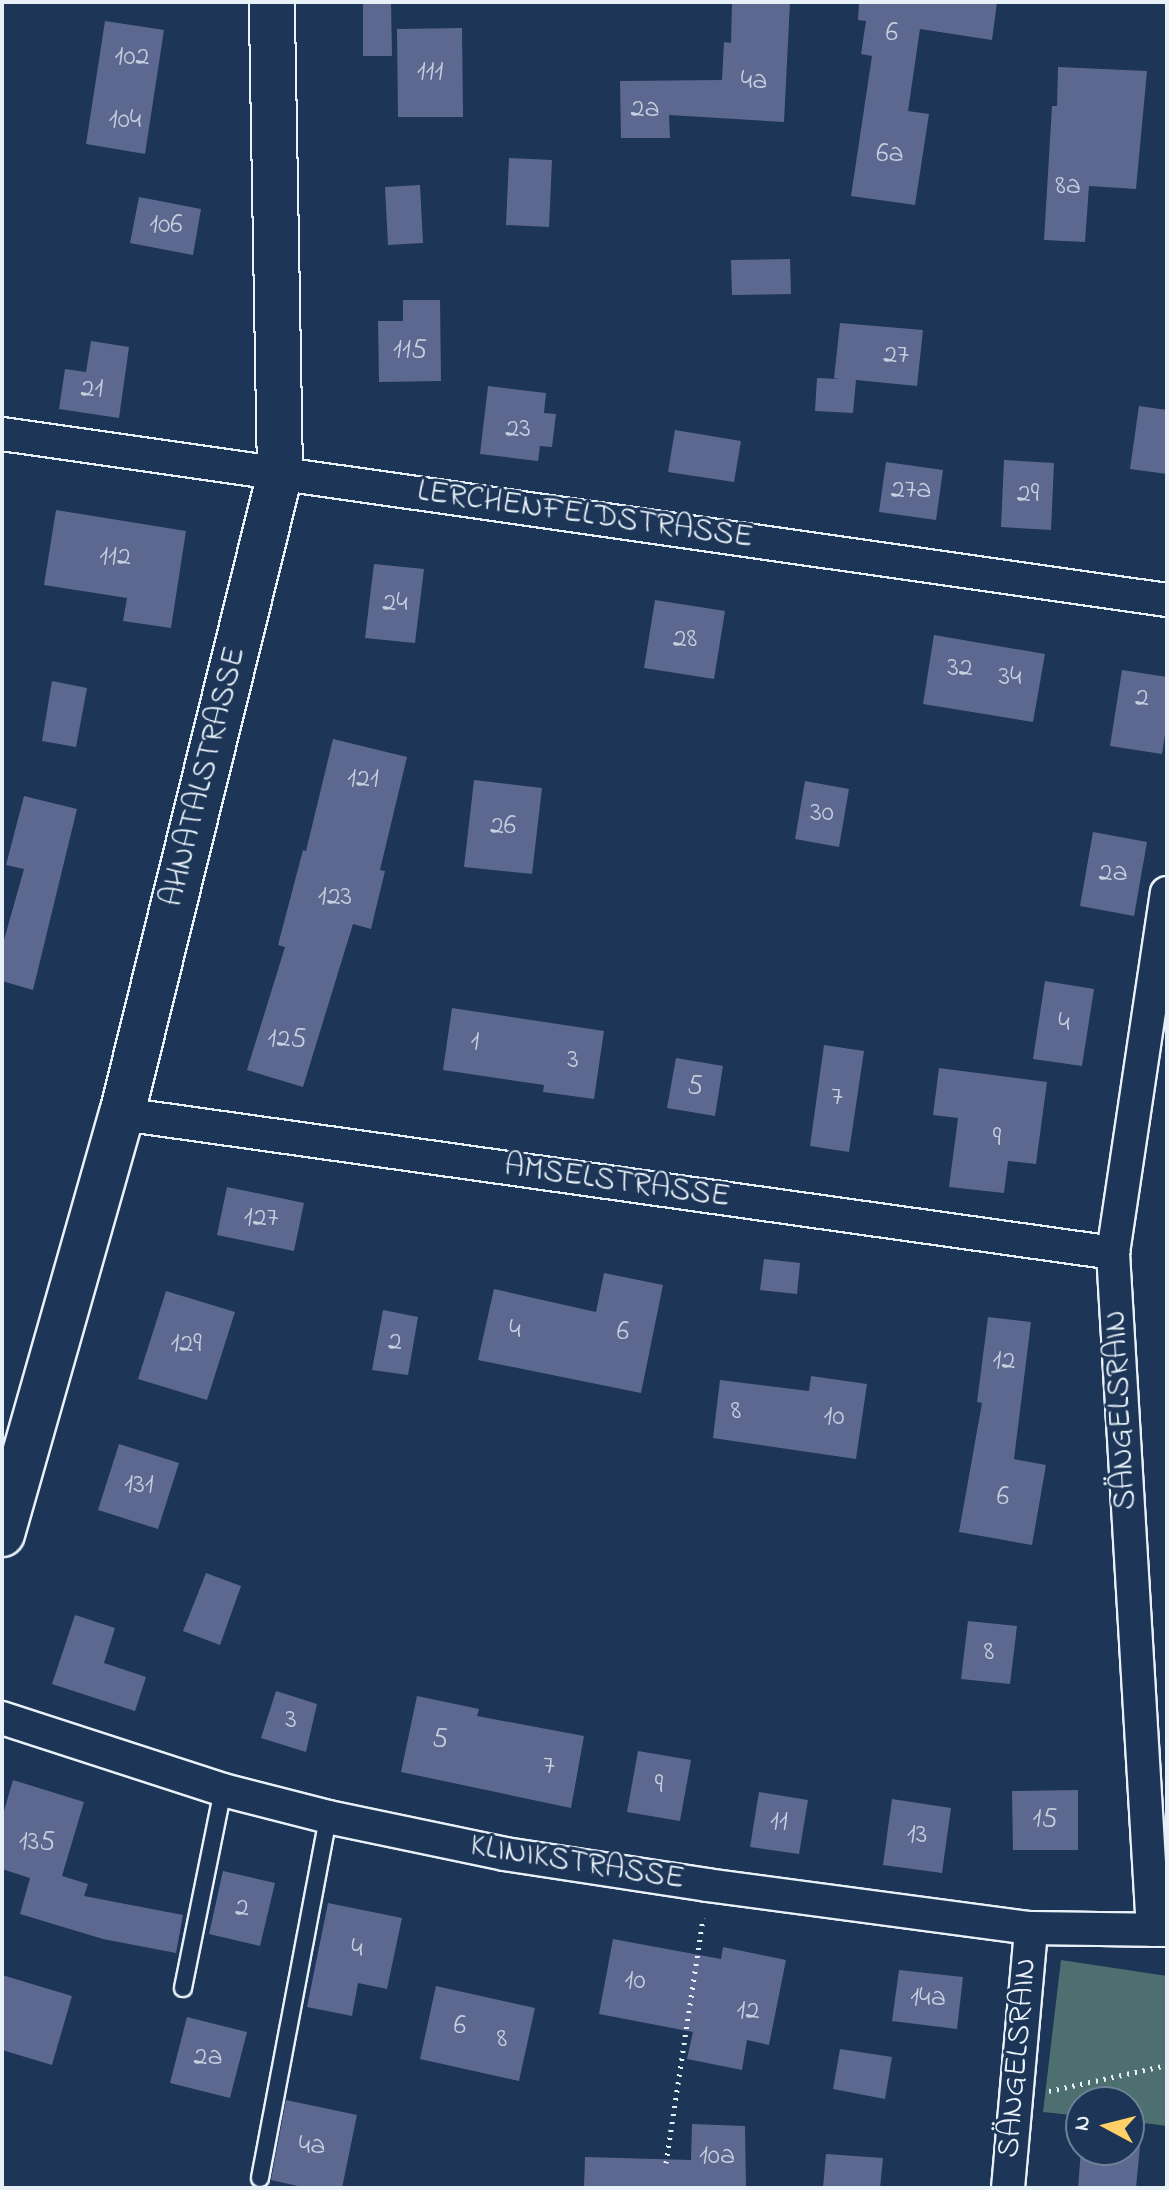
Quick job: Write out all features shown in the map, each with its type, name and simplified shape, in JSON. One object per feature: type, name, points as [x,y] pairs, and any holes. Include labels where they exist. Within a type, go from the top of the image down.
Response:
[{"type":"street","name":"AHNATALSTRASSE","points":[[2,1534],[122,1114],[280,473],[272,2]]},
{"type":"street","name":"LERCHENFELDSTRASSE","points":[[2,434],[1167,600]]},
{"type":"street","name":"SÄNGELSRAIN","points":[[1160,1930],[1113,1253],[1167,893]]},
{"type":"street","name":"AMSELSTRASSE","points":[[122,1114],[1113,1253]]},
{"type":"street","name":"KLINIKSTRASSE","points":[[2,1718],[223,1790],[328,1817],[505,1854],[707,1885],[1031,1928],[1160,1930]]},
{"type":"street","name":"SÄNGELSRAIN","points":[[1008,2188],[1031,1928]]},
{"type":"lane","points":[[183,1988],[223,1790]]},
{"type":"lane","points":[[260,2178],[328,1817]]},
{"type":"path","points":[[666,2163],[707,1885]]},
{"type":"path","points":[[1016,2090],[1046,2091],[1167,2065]]},
{"type":"green space","points":[[1061,1960],[1167,1976],[1167,2126],[1145,2123],[1145,2086],[1065,2086],[1065,2114],[1043,2112]]},
{"type":"building","points":[[363,2],[391,2],[392,56],[363,56]]},
{"type":"building","points":[[732,2],[790,2],[784,122],[669,115],[670,138],[621,138],[620,81],[722,80],[724,42],[731,43]]},
{"type":"building","points":[[859,2],[997,2],[992,40],[920,29],[908,111],[929,114],[915,205],[851,196],[872,56],[861,54],[866,21],[858,20]]},
{"type":"building","points":[[105,21],[164,30],[145,154],[86,144]]},
{"type":"building","points":[[462,28],[463,117],[398,117],[397,29]]},
{"type":"building","points":[[1058,67],[1147,71],[1136,189],[1089,186],[1085,242],[1044,240],[1052,106],[1057,106]]},
{"type":"building","points":[[509,158],[552,160],[549,227],[506,225]]},
{"type":"building","points":[[420,185],[423,243],[388,245],[385,187]]},
{"type":"building","points":[[139,197],[201,209],[193,255],[130,243]]},
{"type":"building","points":[[790,259],[791,294],[732,295],[731,260]]},
{"type":"building","points":[[403,300],[440,300],[441,381],[379,382],[378,321],[403,321]]},
{"type":"building","points":[[840,323],[923,330],[917,386],[856,380],[853,413],[815,411],[817,378],[839,379],[834,378]]},
{"type":"building","points":[[91,341],[129,347],[119,418],[59,409],[65,369],[86,372]]},
{"type":"building","points":[[488,386],[546,393],[544,413],[556,414],[552,447],[540,446],[538,461],[480,454]]},
{"type":"building","points":[[1139,406],[1167,410],[1167,474],[1130,469]]},
{"type":"building","points":[[675,430],[741,441],[734,482],[668,472]]},
{"type":"building","points":[[1004,460],[1054,463],[1051,530],[1001,527]]},
{"type":"building","points":[[886,462],[943,470],[936,520],[879,512]]},
{"type":"building","points":[[56,510],[186,531],[171,628],[123,621],[127,598],[44,585]]},
{"type":"building","points":[[374,564],[424,569],[415,643],[365,638]]},
{"type":"building","points":[[655,600],[725,611],[714,679],[644,668]]},
{"type":"building","points":[[934,635],[1045,654],[1033,722],[923,704]]},
{"type":"building","points":[[1122,670],[1167,677],[1167,721],[1162,754],[1110,746]]},
{"type":"building","points":[[52,681],[87,688],[76,747],[42,741]]},
{"type":"building","points":[[333,739],[407,757],[380,870],[385,871],[371,929],[353,924],[303,1087],[247,1070],[285,947],[278,945],[303,850],[306,851]]},
{"type":"building","points":[[474,780],[542,788],[532,874],[464,867]]},
{"type":"building","points":[[805,781],[849,789],[839,847],[795,839]]},
{"type":"building","points":[[24,796],[77,809],[33,990],[2,981],[2,947],[24,869],[6,865]]},
{"type":"building","points":[[1093,832],[1147,842],[1134,916],[1080,906]]},
{"type":"building","points":[[1045,981],[1094,989],[1082,1066],[1033,1059]]},
{"type":"building","points":[[452,1008],[604,1031],[594,1099],[543,1092],[544,1085],[443,1070]]},
{"type":"building","points":[[824,1045],[864,1051],[849,1152],[810,1146]]},
{"type":"building","points":[[676,1058],[723,1066],[715,1116],[667,1108]]},
{"type":"building","points":[[939,1068],[1047,1082],[1036,1164],[1008,1161],[1004,1193],[949,1187],[958,1118],[933,1115]]},
{"type":"building","points":[[227,1187],[304,1203],[294,1251],[217,1235]]},
{"type":"building","points":[[764,1259],[800,1263],[797,1294],[760,1290]]},
{"type":"building","points":[[604,1273],[663,1285],[641,1393],[478,1360],[494,1289],[596,1312]]},
{"type":"building","points":[[166,1291],[235,1312],[207,1400],[138,1379]]},
{"type":"building","points":[[383,1310],[418,1317],[408,1375],[372,1370]]},
{"type":"building","points":[[988,1317],[1031,1322],[1014,1459],[1046,1465],[1032,1545],[959,1532],[982,1403],[977,1402]]},
{"type":"building","points":[[811,1376],[867,1384],[856,1459],[713,1438],[720,1380],[809,1391]]},
{"type":"building","points":[[119,1444],[179,1463],[158,1529],[98,1510]]},
{"type":"building","points":[[206,1573],[241,1586],[220,1645],[183,1631]]},
{"type":"building","points":[[75,1615],[115,1628],[104,1663],[146,1677],[135,1711],[52,1684]]},
{"type":"building","points":[[968,1621],[1017,1626],[1010,1684],[961,1679]]},
{"type":"building","points":[[276,1691],[317,1704],[306,1752],[261,1738]]},
{"type":"building","points":[[417,1696],[479,1709],[477,1716],[584,1736],[571,1808],[401,1772]]},
{"type":"building","points":[[638,1751],[691,1760],[680,1821],[627,1812]]},
{"type":"building","points":[[13,1780],[84,1802],[62,1876],[88,1884],[84,1896],[183,1915],[176,1953],[103,1939],[20,1914],[30,1878],[2,1869],[2,1818]]},
{"type":"building","points":[[1078,1790],[1078,1850],[1013,1850],[1012,1791]]},
{"type":"building","points":[[759,1792],[808,1800],[799,1854],[750,1847]]},
{"type":"building","points":[[892,1799],[951,1808],[942,1873],[883,1865]]},
{"type":"building","points":[[223,1871],[275,1883],[260,1946],[209,1934]]},
{"type":"building","points":[[328,1903],[402,1918],[387,1989],[358,1983],[352,2016],[307,2007]]},
{"type":"building","points":[[613,1939],[721,1959],[723,1947],[786,1960],[769,2045],[747,2040],[742,2070],[687,2059],[693,2032],[599,2014]]},
{"type":"building","points":[[899,1970],[963,1977],[957,2029],[892,2021]]},
{"type":"building","points":[[2,1975],[72,1996],[52,2065],[2,2050]]},
{"type":"building","points":[[436,1986],[535,2008],[519,2081],[420,2059]]},
{"type":"building","points":[[187,2017],[247,2032],[230,2098],[170,2083]]},
{"type":"building","points":[[840,2049],[892,2057],[885,2099],[833,2089]]},
{"type":"building","points":[[286,2100],[357,2115],[342,2188],[307,2188],[271,2180]]},
{"type":"building","points":[[692,2124],[745,2126],[746,2188],[584,2188],[585,2157],[691,2160]]},
{"type":"building","points":[[826,2154],[883,2158],[880,2188],[823,2188]]},
{"type":"building","points":[[1080,2166],[1138,2166],[1136,2188],[1078,2188]]}]
